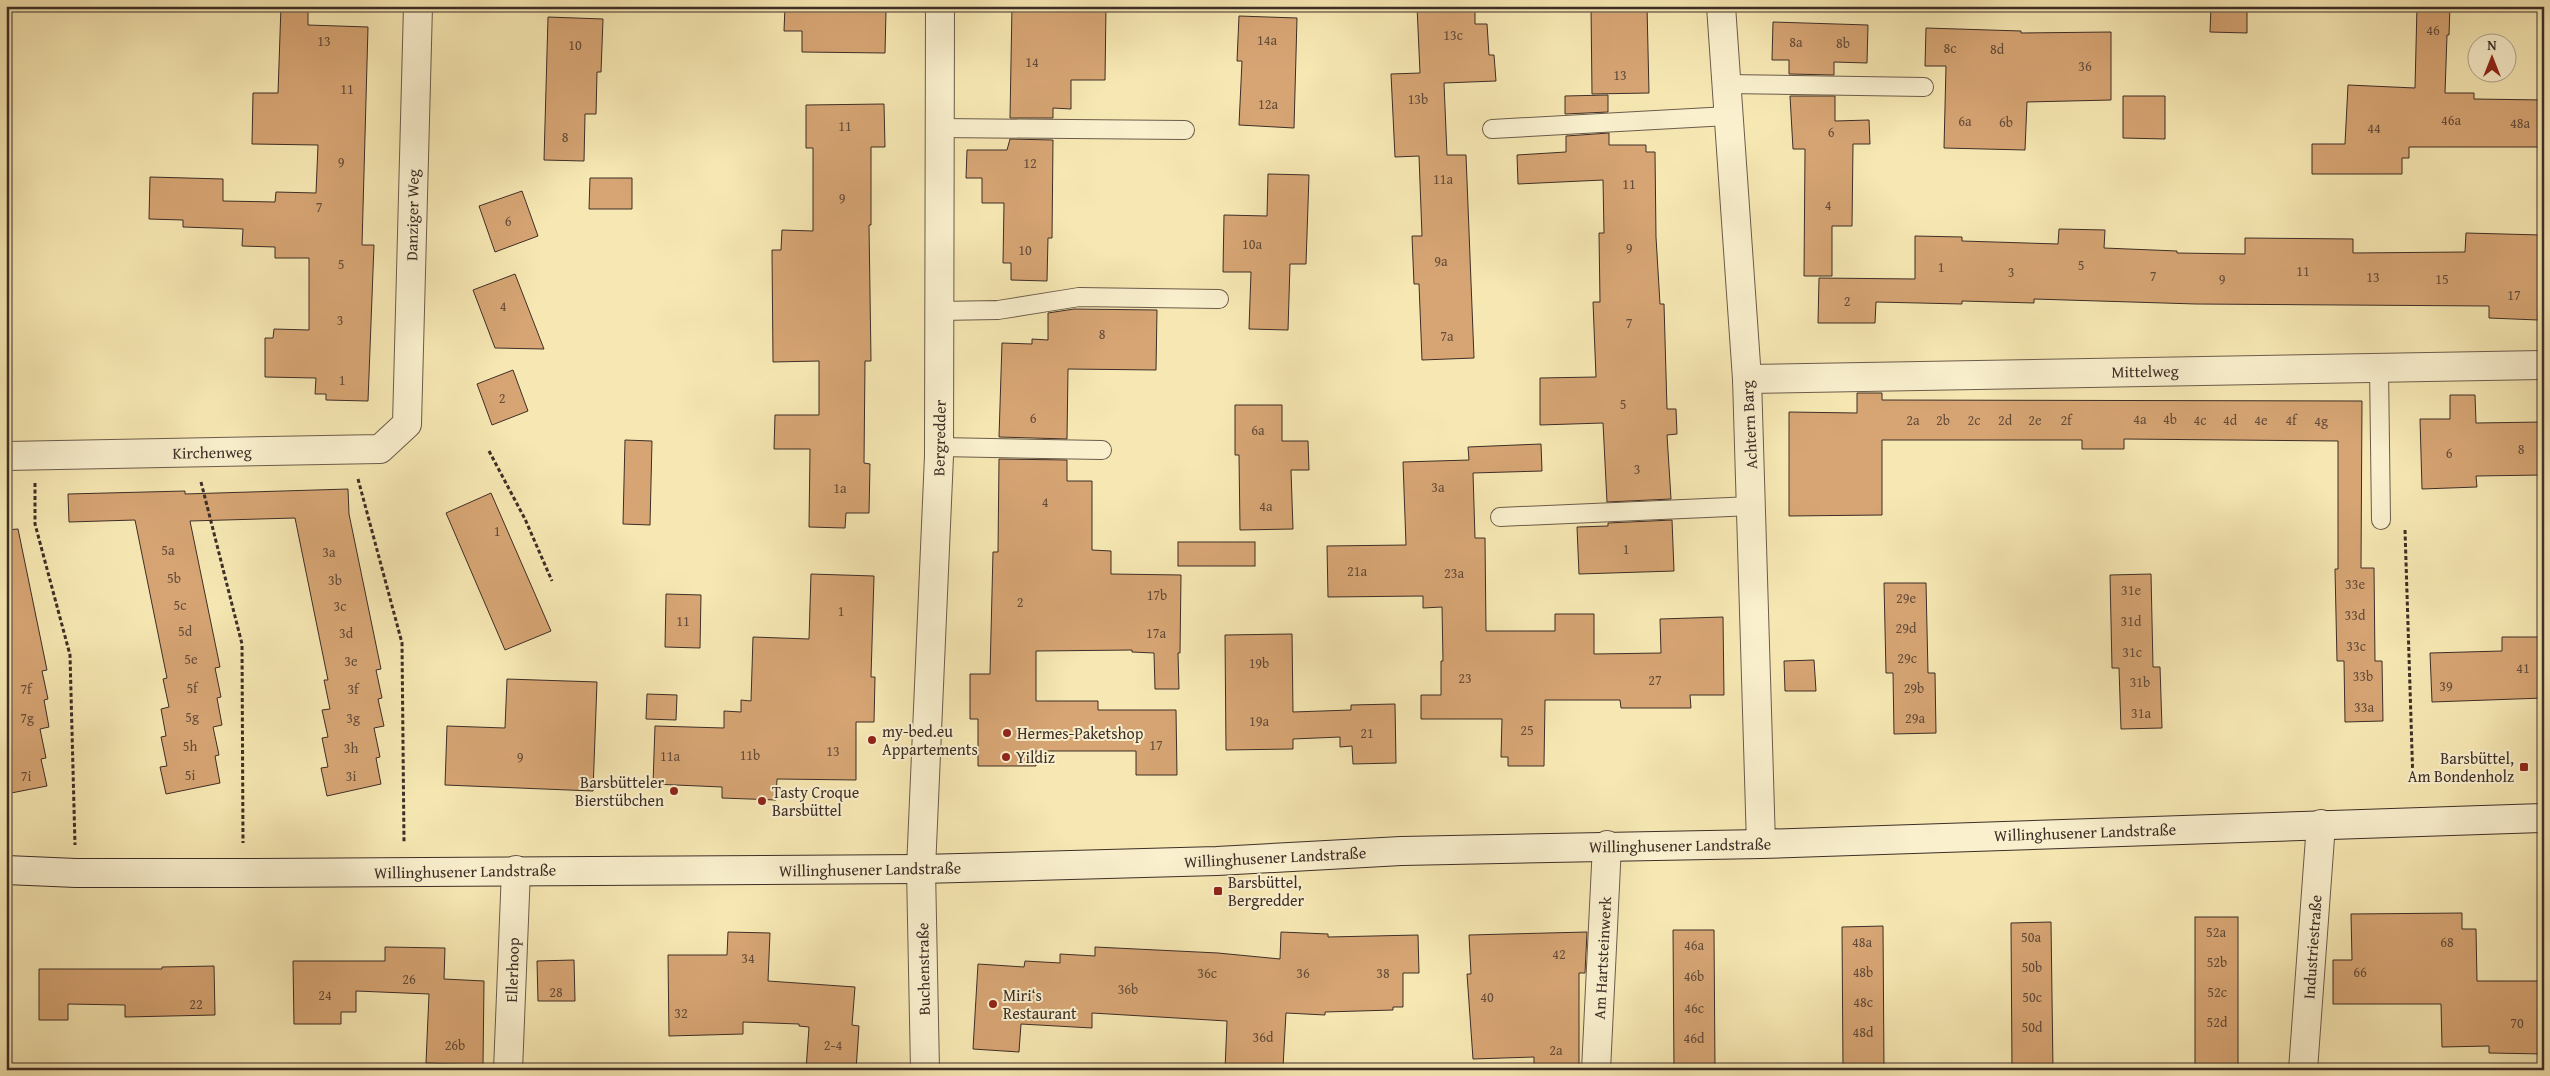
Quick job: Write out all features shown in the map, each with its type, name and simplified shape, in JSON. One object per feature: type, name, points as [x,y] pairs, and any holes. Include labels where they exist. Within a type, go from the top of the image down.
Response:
[{"type":"street","name":"Danziger Weg","points":[[407,424],[418,6]]},
{"type":"street","name":"Bergredder","points":[[921,869],[939,446],[940,6]]},
{"type":"street","name":"Achtern Barg","points":[[1721,6],[1747,379],[1761,844]]},
{"type":"street","name":"Mittelweg","points":[[1747,379],[2544,364]]},
{"type":"street","name":"Kirchenweg","points":[[6,456],[380,449],[407,424]]},
{"type":"street","name":"Willinghusener Landstraße","points":[[6,870],[76,873],[243,873],[921,869],[1217,861],[1330,854],[1607,845],[1761,844],[2544,818]]},
{"type":"street","name":"Industriestraße","points":[[2303,1070],[2321,824]]},
{"type":"street","name":"Am Hartsteinwerk","points":[[1596,1070],[1607,845]]},
{"type":"street","name":"Buchenstraße","points":[[921,869],[925,1070]]},
{"type":"street","name":"Ellerhoop","points":[[508,1070],[516,870]]},
{"type":"lane","points":[[1726,84],[1924,87]]},
{"type":"lane","points":[[1492,129],[1728,116]]},
{"type":"lane","points":[[940,128],[1184,130]]},
{"type":"lane","points":[[939,311],[998,310],[1079,297],[1219,299]]},
{"type":"lane","points":[[2379,366],[2382,520]]},
{"type":"lane","points":[[939,446],[1102,450]]},
{"type":"lane","points":[[1500,517],[1752,506]]},
{"type":"path","points":[[350,450],[402,643],[404,872]]},
{"type":"path","points":[[489,451],[525,519],[552,581]]},
{"type":"path","points":[[193,452],[242,644],[243,873]]},
{"type":"path","points":[[34,455],[35,524],[70,655],[76,873]]},
{"type":"path","points":[[2405,525],[2413,783]]},
{"type":"building","points":[[281,6],[308,6],[308,25],[368,27],[362,245],[374,245],[368,401],[326,400],[326,394],[315,394],[316,378],[265,377],[265,338],[273,338],[274,329],[309,330],[309,258],[275,258],[275,247],[242,246],[243,229],[183,227],[183,220],[149,219],[150,177],[223,179],[223,201],[275,202],[276,192],[316,193],[318,145],[252,144],[253,93],[278,93]]},
{"type":"building","points":[[785,6],[856,6],[856,11],[886,11],[885,53],[802,52],[802,31],[784,31]]},
{"type":"building","points":[[1012,6],[1106,6],[1105,80],[1071,80],[1071,109],[1053,108],[1053,118],[1010,118]]},
{"type":"building","points":[[1417,6],[1475,6],[1475,24],[1487,24],[1489,55],[1494,55],[1496,81],[1444,83],[1447,155],[1466,155],[1474,358],[1422,360],[1419,284],[1414,284],[1412,236],[1422,236],[1419,156],[1395,157],[1391,74],[1420,73]]},
{"type":"building","points":[[1591,6],[1647,6],[1649,93],[1592,94]]},
{"type":"building","points":[[2211,6],[2247,6],[2247,33],[2210,32]]},
{"type":"building","points":[[2417,6],[2450,6],[2445,93],[2474,93],[2474,99],[2544,100],[2544,147],[2409,147],[2409,158],[2402,158],[2402,174],[2312,174],[2312,144],[2345,144],[2348,85],[2415,88]]},
{"type":"building","points":[[1239,16],[1297,18],[1294,128],[1239,125],[1242,61],[1237,61]]},
{"type":"building","points":[[548,17],[603,19],[601,72],[597,72],[596,114],[585,114],[584,161],[544,160]]},
{"type":"building","points":[[1773,22],[1868,25],[1867,63],[1834,62],[1834,75],[1789,74],[1789,60],[1772,60]]},
{"type":"building","points":[[1926,28],[2021,31],[2021,33],[2111,32],[2111,100],[2027,102],[2025,150],[1944,148],[1946,66],[1925,66]]},
{"type":"building","points":[[1608,95],[1608,112],[1565,114],[1565,96]]},
{"type":"building","points":[[1790,96],[1835,96],[1835,121],[1869,120],[1870,144],[1853,144],[1852,226],[1832,226],[1832,276],[1804,276],[1805,149],[1793,149]]},
{"type":"building","points":[[2123,96],[2165,96],[2165,139],[2123,138]]},
{"type":"building","points":[[884,104],[885,147],[871,147],[871,225],[869,225],[871,361],[865,361],[864,463],[870,464],[869,513],[846,513],[845,528],[809,527],[810,449],[774,449],[775,415],[819,415],[819,361],[773,362],[772,250],[781,250],[782,230],[813,231],[813,148],[806,148],[806,105]]},
{"type":"building","points":[[1609,133],[1609,145],[1646,145],[1646,152],[1655,152],[1656,237],[1660,304],[1664,304],[1667,409],[1676,409],[1677,434],[1667,435],[1671,499],[1607,502],[1603,423],[1540,425],[1540,378],[1596,377],[1593,302],[1600,302],[1599,233],[1604,233],[1603,180],[1518,184],[1517,155],[1566,152],[1566,136]]},
{"type":"building","points":[[1010,139],[1053,140],[1052,238],[1048,238],[1047,281],[1011,280],[1011,263],[1003,263],[1004,203],[982,203],[982,178],[966,178],[967,150],[1007,150]]},
{"type":"building","points":[[1268,174],[1309,175],[1306,264],[1290,264],[1288,330],[1249,329],[1251,272],[1223,272],[1224,215],[1267,216]]},
{"type":"building","points":[[590,178],[632,178],[632,209],[589,209]]},
{"type":"building","points":[[522,191],[538,236],[495,252],[479,206]]},
{"type":"building","points":[[2059,229],[2105,230],[2104,248],[2177,251],[2177,253],[2245,254],[2245,238],[2353,239],[2353,253],[2465,252],[2466,233],[2541,235],[2538,320],[2489,318],[2489,306],[2196,304],[2034,299],[2034,303],[1962,301],[1962,304],[1876,302],[1875,323],[1818,323],[1819,278],[1915,279],[1915,236],[1962,237],[1962,241],[2058,244]]},
{"type":"building","points":[[515,274],[544,349],[495,348],[473,290]]},
{"type":"building","points":[[1074,309],[1157,310],[1156,370],[1068,369],[1067,439],[999,437],[1002,343],[1032,344],[1032,339],[1048,340],[1048,313]]},
{"type":"building","points":[[513,370],[528,411],[492,425],[477,384]]},
{"type":"building","points":[[1857,393],[1882,393],[1882,400],[2362,401],[2361,568],[2374,568],[2375,661],[2382,661],[2383,721],[2345,722],[2344,661],[2337,661],[2335,569],[2338,569],[2338,441],[2124,439],[2124,449],[2082,449],[2082,440],[1882,440],[1882,515],[1789,516],[1789,412],[1857,413]]},
{"type":"building","points":[[2450,395],[2475,395],[2476,423],[2544,422],[2544,475],[2476,476],[2477,487],[2422,489],[2420,419],[2450,419]]},
{"type":"building","points":[[1235,405],[1282,405],[1282,441],[1308,441],[1309,470],[1291,470],[1293,529],[1240,530],[1239,455],[1235,455]]},
{"type":"building","points":[[625,440],[652,441],[650,525],[623,524]]},
{"type":"building","points":[[1541,444],[1542,471],[1473,473],[1475,538],[1485,538],[1486,631],[1555,631],[1555,614],[1594,614],[1594,654],[1661,653],[1660,619],[1723,617],[1724,695],[1690,695],[1691,708],[1621,708],[1620,700],[1545,700],[1544,766],[1508,766],[1508,757],[1501,757],[1502,719],[1421,719],[1421,695],[1441,695],[1441,661],[1443,661],[1442,607],[1423,608],[1423,596],[1328,597],[1327,546],[1406,545],[1403,462],[1469,460],[1468,447]]},
{"type":"building","points":[[999,459],[1067,460],[1067,481],[1092,481],[1092,550],[1111,551],[1111,574],[1181,575],[1180,653],[1178,653],[1179,689],[1155,689],[1154,653],[1132,652],[1132,650],[1036,651],[1036,701],[1098,701],[1098,710],[1176,710],[1177,775],[1136,775],[1136,751],[1036,751],[1036,766],[978,766],[978,719],[970,719],[970,674],[990,674],[993,552],[998,552]]},
{"type":"building","points":[[348,489],[349,514],[381,669],[376,670],[382,698],[378,699],[384,726],[374,728],[380,757],[376,758],[381,784],[327,796],[321,768],[328,767],[322,738],[328,737],[322,710],[330,709],[324,680],[328,680],[295,518],[190,521],[220,667],[215,668],[221,697],[217,698],[222,725],[213,727],[219,755],[215,756],[220,783],[166,794],[160,767],[167,766],[161,737],[166,736],[161,709],[169,707],[163,679],[167,678],[135,520],[69,522],[68,494],[185,491],[185,494]]},
{"type":"building","points":[[491,493],[551,631],[505,650],[446,513]]},
{"type":"building","points":[[1672,520],[1674,571],[1579,574],[1577,527],[1608,526],[1608,523]]},
{"type":"building","points":[[18,529],[47,670],[42,671],[48,699],[44,700],[49,727],[40,729],[46,758],[41,759],[47,786],[6,794],[6,530]]},
{"type":"building","points":[[1178,542],[1255,542],[1255,566],[1178,566]]},
{"type":"building","points":[[811,574],[874,576],[871,677],[875,677],[874,722],[856,722],[856,780],[777,779],[776,800],[722,798],[722,787],[653,784],[655,726],[724,728],[724,711],[741,712],[741,700],[751,701],[753,637],[809,639]]},
{"type":"building","points":[[2151,574],[2153,667],[2160,667],[2162,728],[2121,729],[2119,668],[2112,668],[2110,575]]},
{"type":"building","points":[[1884,583],[1926,583],[1928,673],[1935,673],[1936,733],[1894,734],[1893,673],[1886,673]]},
{"type":"building","points":[[666,594],[701,595],[700,648],[665,647]]},
{"type":"building","points":[[1292,634],[1293,712],[1351,710],[1351,705],[1395,704],[1396,763],[1353,764],[1352,746],[1340,747],[1340,737],[1293,739],[1293,749],[1226,750],[1225,635]]},
{"type":"building","points":[[2502,637],[2544,637],[2544,698],[2432,702],[2430,653],[2502,651]]},
{"type":"building","points":[[1814,660],[1816,691],[1785,691],[1784,661]]},
{"type":"building","points":[[507,679],[597,682],[593,791],[445,785],[447,726],[505,728]]},
{"type":"building","points":[[647,694],[677,695],[676,720],[646,719]]},
{"type":"building","points":[[2462,913],[2462,929],[2476,929],[2477,981],[2544,981],[2544,1054],[2489,1053],[2489,1046],[2442,1047],[2441,1004],[2333,1004],[2333,960],[2352,960],[2351,914]]},
{"type":"building","points":[[2195,917],[2238,917],[2238,1067],[2195,1067]]},
{"type":"building","points":[[2051,922],[2053,1070],[2012,1070],[2011,923]]},
{"type":"building","points":[[1883,926],[1884,1070],[1843,1070],[1842,927]]},
{"type":"building","points":[[1673,930],[1714,930],[1715,1070],[1674,1070]]},
{"type":"building","points":[[728,932],[770,933],[768,981],[855,987],[852,1025],[859,1026],[856,1070],[806,1070],[809,1027],[799,1026],[799,1024],[743,1022],[743,1034],[669,1036],[668,955],[727,955]]},
{"type":"building","points":[[1281,932],[1328,934],[1328,937],[1418,935],[1419,973],[1403,973],[1403,1007],[1393,1007],[1393,1010],[1325,1012],[1325,1015],[1286,1013],[1283,1067],[1272,1067],[1272,1070],[1225,1070],[1227,1021],[1092,1013],[1092,1028],[1021,1024],[1019,1052],[973,1049],[978,964],[1024,967],[1025,961],[1060,963],[1060,954],[1095,956],[1095,947],[1218,953],[1280,959]]},
{"type":"building","points":[[1587,932],[1585,973],[1579,973],[1579,1070],[1534,1070],[1534,1057],[1473,1059],[1467,974],[1471,974],[1469,935]]},
{"type":"building","points":[[385,947],[445,948],[444,979],[484,981],[483,1065],[426,1063],[429,994],[356,991],[356,1012],[341,1012],[341,1024],[294,1024],[293,961],[385,961]]},
{"type":"building","points":[[574,960],[575,1001],[538,1001],[537,961]]},
{"type":"building","points":[[214,966],[215,1015],[125,1017],[125,1005],[68,1004],[68,1020],[39,1020],[39,969],[162,969],[162,967]]},
{"type":"place","name":"Hermes-Paketshop","points":[[1007,733]]},
{"type":"place","name":"my-bed.eu Appartements","points":[[872,740]]},
{"type":"place","name":"Yildiz","points":[[1006,757]]},
{"type":"place","name":"Barsbüttel, Am Bondenholz","points":[[2524,767]]},
{"type":"place","name":"Barsbütteler Bierstübchen","points":[[674,791]]},
{"type":"place","name":"Tasty Croque Barsbüttel","points":[[762,801]]},
{"type":"place","name":"Barsbüttel, Bergredder","points":[[1218,891]]},
{"type":"place","name":"Miri‘s Restaurant","points":[[993,1004]]}]
